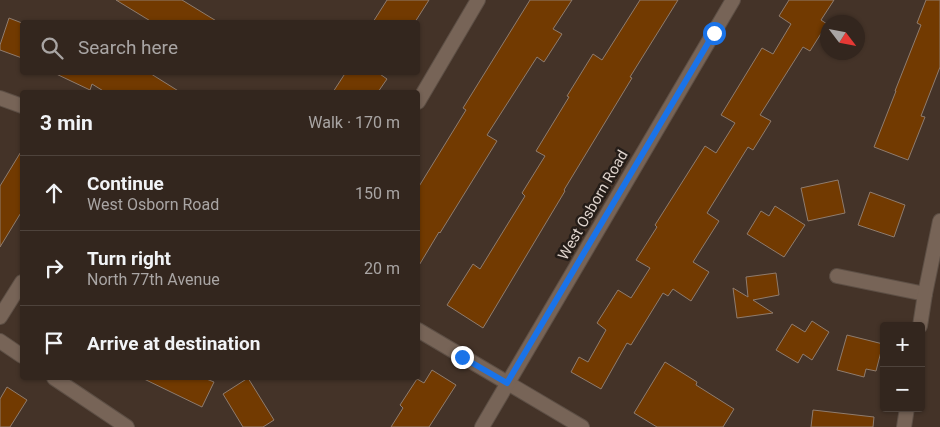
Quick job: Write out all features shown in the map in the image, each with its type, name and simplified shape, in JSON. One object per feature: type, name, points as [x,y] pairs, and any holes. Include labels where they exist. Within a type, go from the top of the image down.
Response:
[{"type":"street","points":[[420,99],[478,0]]},
{"type":"street","name":"West Osborn Road","points":[[482,427],[733,0]]},
{"type":"street","points":[[0,98],[20,105]]},
{"type":"street","points":[[921,322],[940,221]]},
{"type":"street","points":[[837,276],[925,294]]},
{"type":"street","points":[[0,316],[20,285]]},
{"type":"street","points":[[420,331],[582,427]]},
{"type":"street","points":[[0,341],[20,355]]},
{"type":"street","points":[[57,380],[127,427]]},
{"type":"street","points":[[904,427],[906,412]]},
{"type":"building","points":[[116,0],[182,0],[215,20],[149,20]]},
{"type":"building","points":[[387,0],[429,0],[416,20],[374,20]]},
{"type":"building","points":[[530,0],[572,0],[553,29],[562,34],[544,62],[537,57],[487,135],[497,141],[420,264],[420,185],[466,110],[463,108]]},
{"type":"building","points":[[640,0],[678,0],[630,77],[632,78],[483,328],[447,305],[473,264],[480,269],[525,196],[522,193],[545,156],[536,151],[593,54],[602,60]]},
{"type":"building","points":[[789,0],[834,0],[824,15],[820,15],[820,35],[810,51],[803,47],[760,115],[771,121],[753,150],[748,147],[707,213],[719,221],[693,262],[709,272],[691,301],[673,289],[668,296],[663,293],[631,345],[627,343],[601,389],[571,372],[579,357],[588,362],[606,330],[597,323],[618,290],[631,298],[650,268],[636,260],[657,227],[655,225],[705,146],[716,153],[735,123],[721,115],[762,48],[773,54],[791,24],[779,16]]},
{"type":"building","points":[[926,0],[940,0],[940,67],[921,116],[925,117],[908,160],[874,147],[921,25],[917,23]]},
{"type":"building","points":[[9,18],[20,22],[20,57],[0,50]]},
{"type":"building","points":[[58,75],[153,75],[177,90],[102,90],[92,84],[90,90]]},
{"type":"building","points":[[344,75],[381,75],[387,79],[379,90],[334,90]]},
{"type":"building","points":[[20,153],[20,214],[0,247],[0,186]]},
{"type":"building","points":[[838,180],[845,213],[808,221],[801,188]]},
{"type":"building","points":[[870,192],[905,205],[894,237],[858,225]]},
{"type":"building","points":[[775,206],[805,225],[784,257],[747,234],[761,211],[769,216]]},
{"type":"building","points":[[776,273],[779,295],[753,300],[773,313],[737,318],[733,288],[748,297],[746,277]]},
{"type":"building","points":[[812,321],[829,332],[812,360],[803,354],[798,363],[776,350],[792,324],[805,332]]},
{"type":"building","points":[[847,335],[880,343],[880,356],[876,371],[866,369],[864,377],[837,370]]},
{"type":"building","points":[[665,362],[697,382],[696,385],[734,409],[723,427],[657,427],[634,413]]},
{"type":"building","points":[[432,370],[456,385],[429,427],[391,427],[403,408],[400,405],[416,380],[424,383]]},
{"type":"building","points":[[146,380],[209,380],[214,382],[202,407]]},
{"type":"building","points":[[245,380],[249,380],[274,420],[263,427],[243,427],[223,394]]},
{"type":"building","points":[[7,387],[27,400],[10,427],[0,427],[0,399]]},
{"type":"building","points":[[813,410],[874,417],[873,427],[811,427]]},
{"type":"route","points":[[462,357],[507,383],[714,33]]}]
